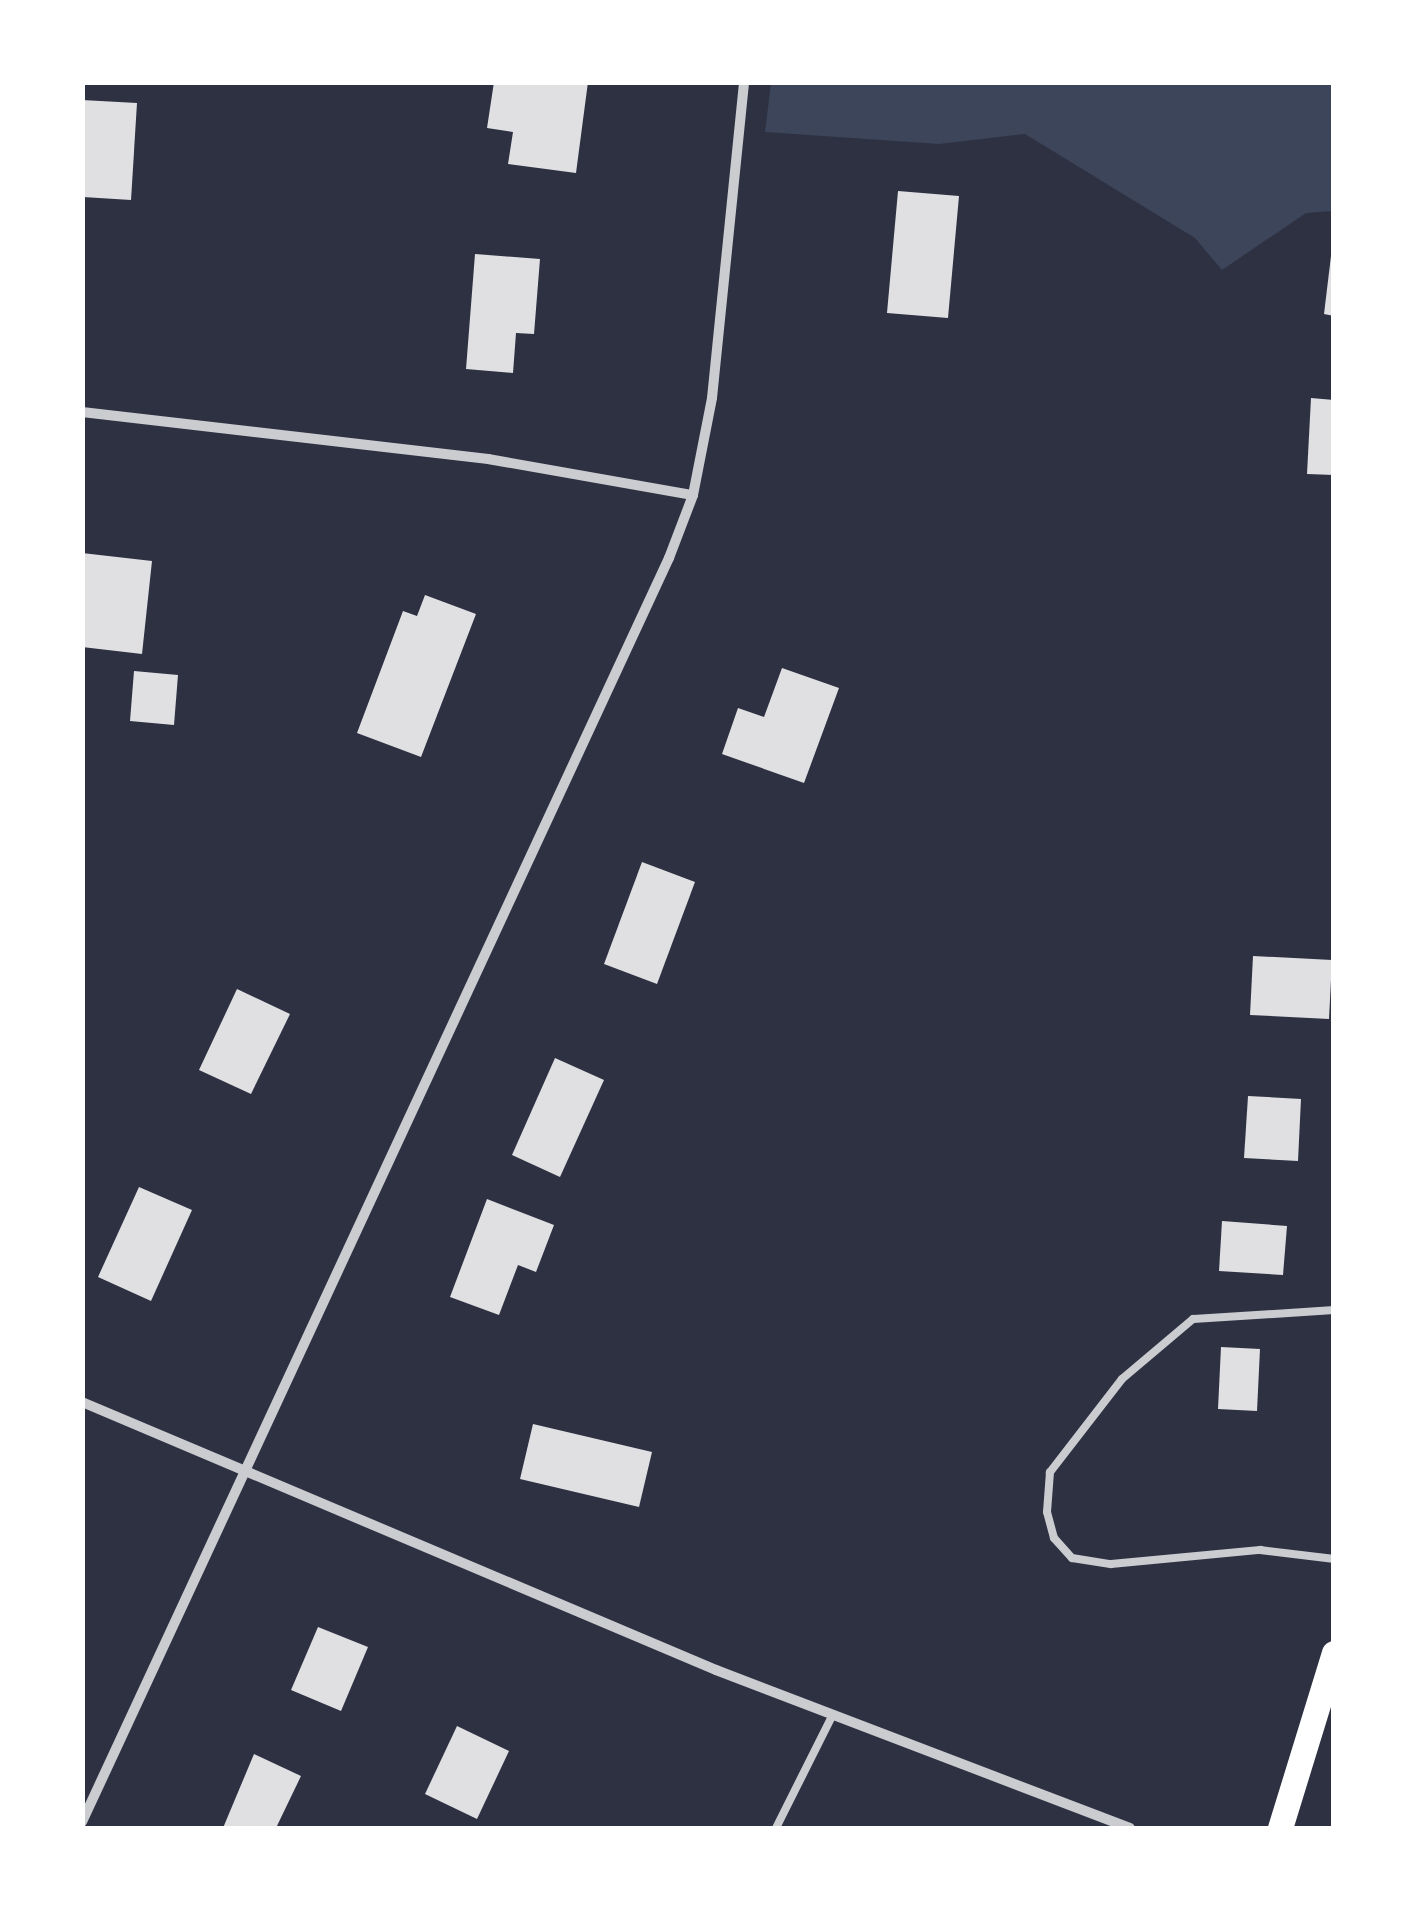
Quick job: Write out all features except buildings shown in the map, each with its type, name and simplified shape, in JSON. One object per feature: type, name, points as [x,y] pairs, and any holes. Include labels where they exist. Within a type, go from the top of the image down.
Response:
[{"type":"main road","points":[[1280,1828],[1322,1706],[1334,1653]]},
{"type":"street","points":[[82,1822],[692,495],[712,398],[744,82]]},
{"type":"street","points":[[82,412],[488,459],[692,495]]},
{"type":"street","points":[[82,1402],[832,1714],[1130,1828]]},
{"type":"lane","points":[[1334,1310],[1194,1319],[1122,1379],[1050,1472],[1047,1512],[1054,1538],[1072,1558],[1111,1564],[1260,1550],[1334,1558]]},
{"type":"lane","points":[[776,1828],[832,1714]]},
{"type":"shaded area","points":[[771,83],[1333,83],[1333,211],[1306,213],[1222,270],[1195,238],[1025,134],[939,144],[765,132]]}]
